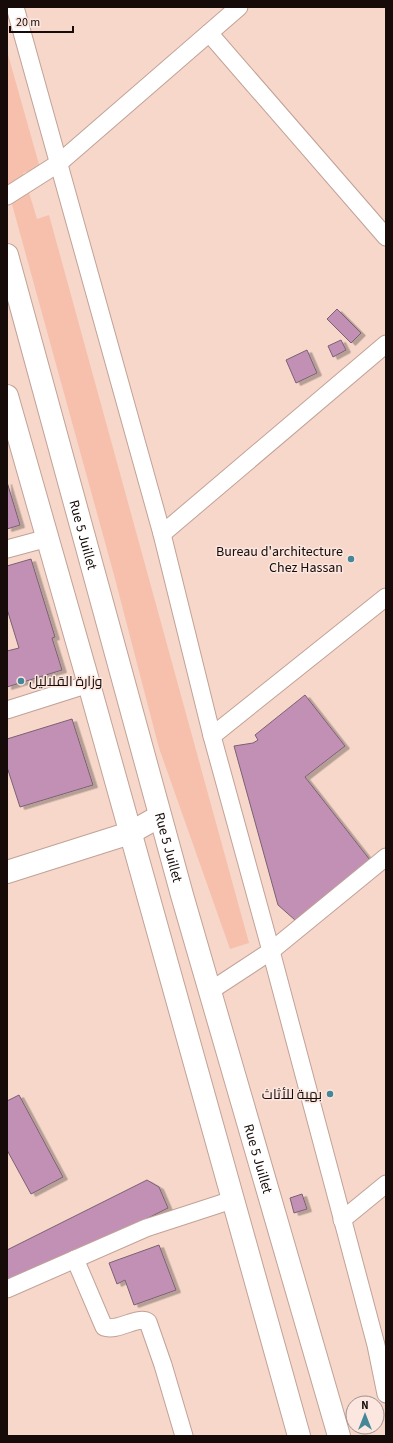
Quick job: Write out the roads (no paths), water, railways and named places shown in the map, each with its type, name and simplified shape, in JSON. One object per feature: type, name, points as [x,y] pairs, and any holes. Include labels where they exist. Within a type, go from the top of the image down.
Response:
[{"type":"main road","name":"Rue 5 Juillet","points":[[7,255],[160,816],[339,1436]]},
{"type":"main road","points":[[7,396],[299,1436]]},
{"type":"main road","points":[[7,872],[130,833],[160,816]]},
{"type":"street","points":[[15,7],[162,534],[212,736],[271,951],[342,1220],[381,1339],[386,1394]]},
{"type":"street","points":[[7,196],[59,163],[239,7]]},
{"type":"street","points":[[210,33],[386,237]]},
{"type":"street","points":[[162,534],[386,344]]},
{"type":"street","points":[[7,549],[48,538]]},
{"type":"street","points":[[212,736],[386,597]]},
{"type":"street","points":[[7,710],[89,684]]},
{"type":"street","points":[[210,991],[271,951],[386,857]]},
{"type":"street","points":[[342,1220],[386,1184]]},
{"type":"street","points":[[7,1289],[146,1228],[232,1200]]},
{"type":"street","points":[[75,1259],[104,1327],[112,1329],[145,1320],[148,1322],[163,1365],[184,1436]]},
{"type":"place","name":"Bureau d'architecture Chez Hassan","points":[[351,559]]},
{"type":"place","name":"وزارة القلاليل","points":[[21,681]]},
{"type":"place","name":"بهية للأثاث","points":[[330,1094]]}]
